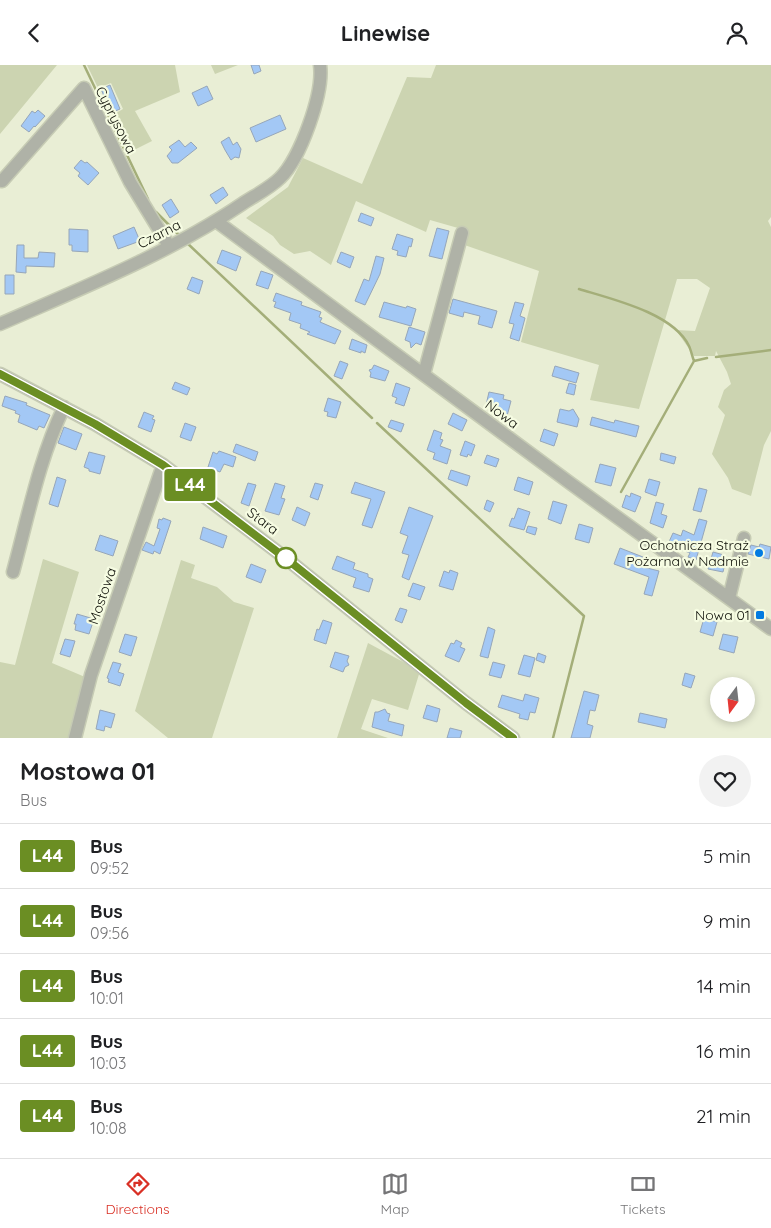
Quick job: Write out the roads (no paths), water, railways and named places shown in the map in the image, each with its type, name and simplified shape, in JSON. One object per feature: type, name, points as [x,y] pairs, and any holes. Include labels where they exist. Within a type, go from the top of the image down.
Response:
[{"type":"street","name":"Czarna","points":[[0,323],[79,289],[178,242],[216,221],[280,178],[294,159],[316,104],[320,65]]},
{"type":"street","name":"Cyprysowa","points":[[2,181],[84,88],[130,181],[178,242]]},
{"type":"street","name":"Nowa","points":[[216,221],[771,629]]},
{"type":"street","points":[[424,374],[462,233]]},
{"type":"street","name":"Stara","points":[[0,374],[122,439],[163,465],[288,560],[512,738]]},
{"type":"street","points":[[13,572],[45,452],[64,407]]},
{"type":"street","name":"Mostowa","points":[[76,738],[91,675],[163,465]]},
{"type":"street","points":[[729,598],[744,538]]},
{"type":"waterway","points":[[84,65],[148,199]]},
{"type":"waterway","points":[[156,212],[180,236]]},
{"type":"waterway","points":[[186,242],[372,418]]},
{"type":"waterway","points":[[579,289],[624,303],[656,316],[681,334],[689,346],[694,361]]},
{"type":"waterway","points":[[716,357],[771,350]]},
{"type":"waterway","points":[[621,492],[694,361],[707,358]]},
{"type":"waterway","points":[[377,423],[584,616],[553,738]]},
{"type":"place","name":"Ochotnicza Straż Pożarna w Nadmie","points":[[759,553]]},
{"type":"place","name":"Nowa 01","points":[[760,615]]}]
